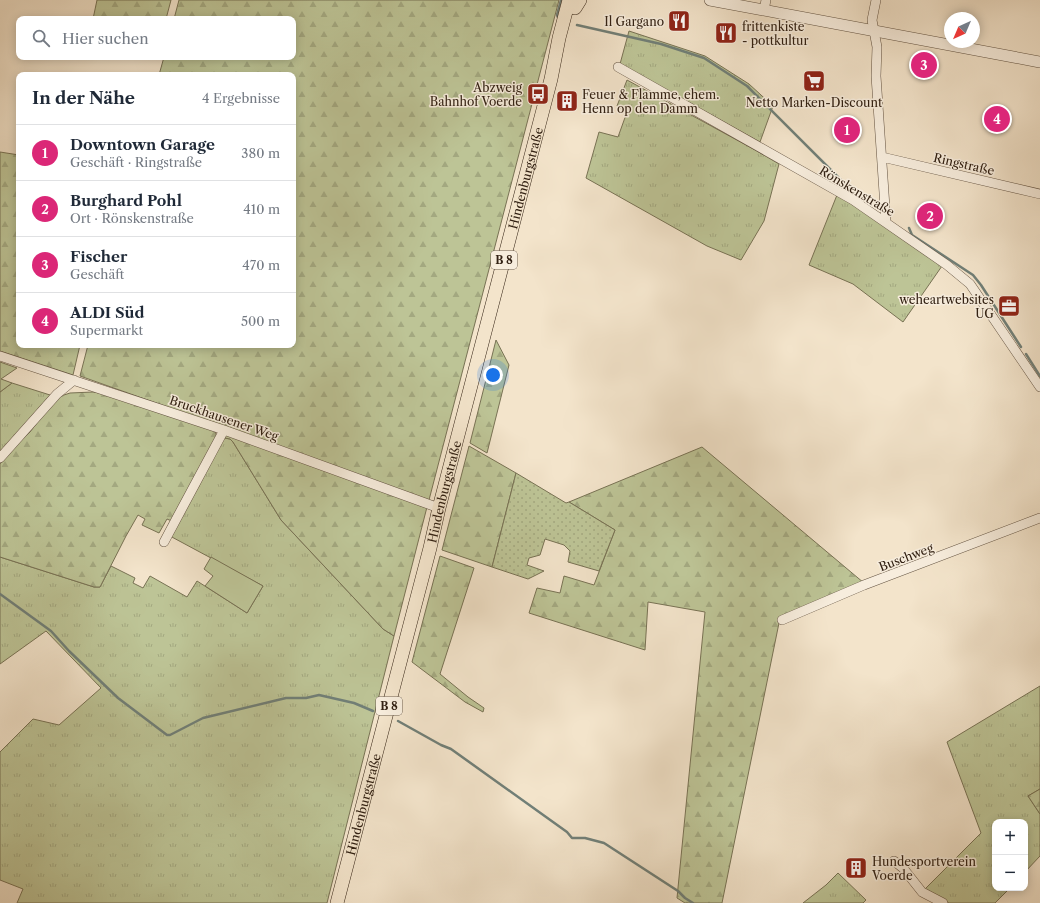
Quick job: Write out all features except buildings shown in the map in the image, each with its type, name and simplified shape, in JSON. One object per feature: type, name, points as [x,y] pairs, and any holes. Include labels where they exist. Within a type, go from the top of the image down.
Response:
[{"type":"main road","name":"Hindenburgstraße","points":[[337,903],[551,80],[567,41],[575,2]]},
{"type":"street","points":[[710,0],[765,5],[874,31],[1040,62]]},
{"type":"street","points":[[876,0],[872,20],[877,47],[876,76],[886,222]]},
{"type":"street","name":"Rönskenstraße","points":[[618,67],[853,200],[947,265],[970,284],[1040,387]]},
{"type":"street","name":"Ringstraße","points":[[882,157],[1040,194]]},
{"type":"street","name":"Bruckhausener Weg","points":[[0,356],[224,430],[439,508]]},
{"type":"street","points":[[0,458],[57,394],[74,380]]},
{"type":"street","points":[[164,542],[224,430]]},
{"type":"street","name":"Buschweg","points":[[782,620],[864,586],[1040,518]]},
{"type":"street","points":[[894,861],[903,868],[922,892],[943,903]]},
{"type":"green space","points":[[97,0],[171,0],[167,16],[94,16]]},
{"type":"green space","points":[[179,0],[559,0],[429,500],[80,376],[87,348],[296,348],[296,72],[160,72],[163,60],[296,60],[296,16],[175,16]]},
{"type":"green space","points":[[629,31],[705,56],[749,84],[773,106],[760,142],[620,64]]},
{"type":"green space","points":[[627,80],[779,164],[764,221],[741,260],[707,246],[586,178],[599,132],[618,137],[627,112],[617,106]]},
{"type":"green space","points":[[0,152],[16,155],[16,348],[79,348],[73,375],[0,351]]},
{"type":"green space","points":[[837,195],[885,225],[942,266],[903,322],[853,284],[809,265]]},
{"type":"green space","points":[[496,340],[509,365],[487,453],[470,443]]},
{"type":"green space","points":[[0,362],[17,368],[1,379],[12,383],[0,392]]},
{"type":"green space","points":[[12,383],[50,395],[0,453],[0,392]]},
{"type":"green space","points":[[93,392],[108,394],[213,428],[218,438],[174,522],[167,519],[159,533],[142,525],[145,519],[138,515],[100,587],[94,587],[0,557],[0,464],[16,445],[30,432],[50,406],[61,396],[70,393]]},
{"type":"green space","points":[[226,433],[427,507],[394,636],[383,629],[281,520],[233,442],[230,439],[225,438]]},
{"type":"green space","points":[[224,438],[230,439],[233,442],[281,520],[383,629],[394,636],[327,903],[17,903],[23,889],[0,880],[0,752],[33,719],[59,725],[101,688],[46,631],[0,664],[0,557],[94,587],[100,587],[111,566],[135,578],[133,583],[143,588],[150,576],[187,597],[197,581],[247,613],[263,586],[170,536]]},
{"type":"green space","points":[[469,446],[516,473],[492,567],[442,550]]},
{"type":"green space","points":[[702,447],[864,583],[780,618],[722,903],[685,903],[677,898],[705,612],[648,602],[645,650],[529,613],[537,588],[560,593],[564,576],[594,585],[615,530],[569,502]]},
{"type":"green space","points":[[516,473],[566,503],[569,502],[615,530],[599,571],[568,562],[570,551],[564,545],[545,539],[540,555],[529,558],[527,565],[544,571],[528,579],[492,567]]},
{"type":"green space","points":[[440,556],[474,568],[440,674],[484,708],[483,712],[465,702],[412,662]]},
{"type":"green space","points":[[211,557],[263,586],[247,613],[205,586],[213,576],[204,569]]},
{"type":"green space","points":[[1040,686],[1040,789],[1028,796],[1040,814],[1040,856],[1028,869],[1028,819],[992,819],[992,891],[1007,891],[995,903],[949,903],[924,890],[981,833],[947,742]]},
{"type":"green space","points":[[1040,789],[1040,814],[1028,796]]},
{"type":"green space","points":[[838,873],[866,900],[863,903],[803,903],[826,885]]},
{"type":"waterway","points":[[559,20],[557,15],[561,0]]},
{"type":"waterway","points":[[577,25],[661,44],[704,58],[747,86],[858,197],[863,197]]},
{"type":"waterway","points":[[909,228],[912,235],[973,275],[1021,347]]},
{"type":"waterway","points":[[1026,354],[1040,376]]},
{"type":"waterway","points":[[0,594],[51,631],[69,651],[118,698],[167,735],[170,735],[203,718],[286,698],[306,698],[319,695],[354,703],[373,711]]},
{"type":"waterway","points":[[398,721],[451,749],[567,832],[572,838],[585,838],[604,843],[678,891],[693,903]]},
{"type":"place","name":"Il Gargano","points":[[679,21]]},
{"type":"place","name":"frittenkiste - pottkultur","points":[[726,33]]},
{"type":"place","name":"Fischer","points":[[924,65]]},
{"type":"place","name":"Netto Marken-Discount","points":[[814,81]]},
{"type":"place","name":"Abzweig Bahnhof Voerde","points":[[538,94]]},
{"type":"place","name":"Feuer & Flamme, ehem. Henn op den Damm","points":[[567,101]]},
{"type":"place","name":"ALDI Süd","points":[[997,119]]},
{"type":"place","name":"Downtown Garage","points":[[847,130]]},
{"type":"place","name":"Burghard Pohl","points":[[930,216]]},
{"type":"place","name":"weheartwebsites UG","points":[[1009,306]]},
{"type":"place","name":"Hundesportverein Voerde","points":[[856,868]]}]
